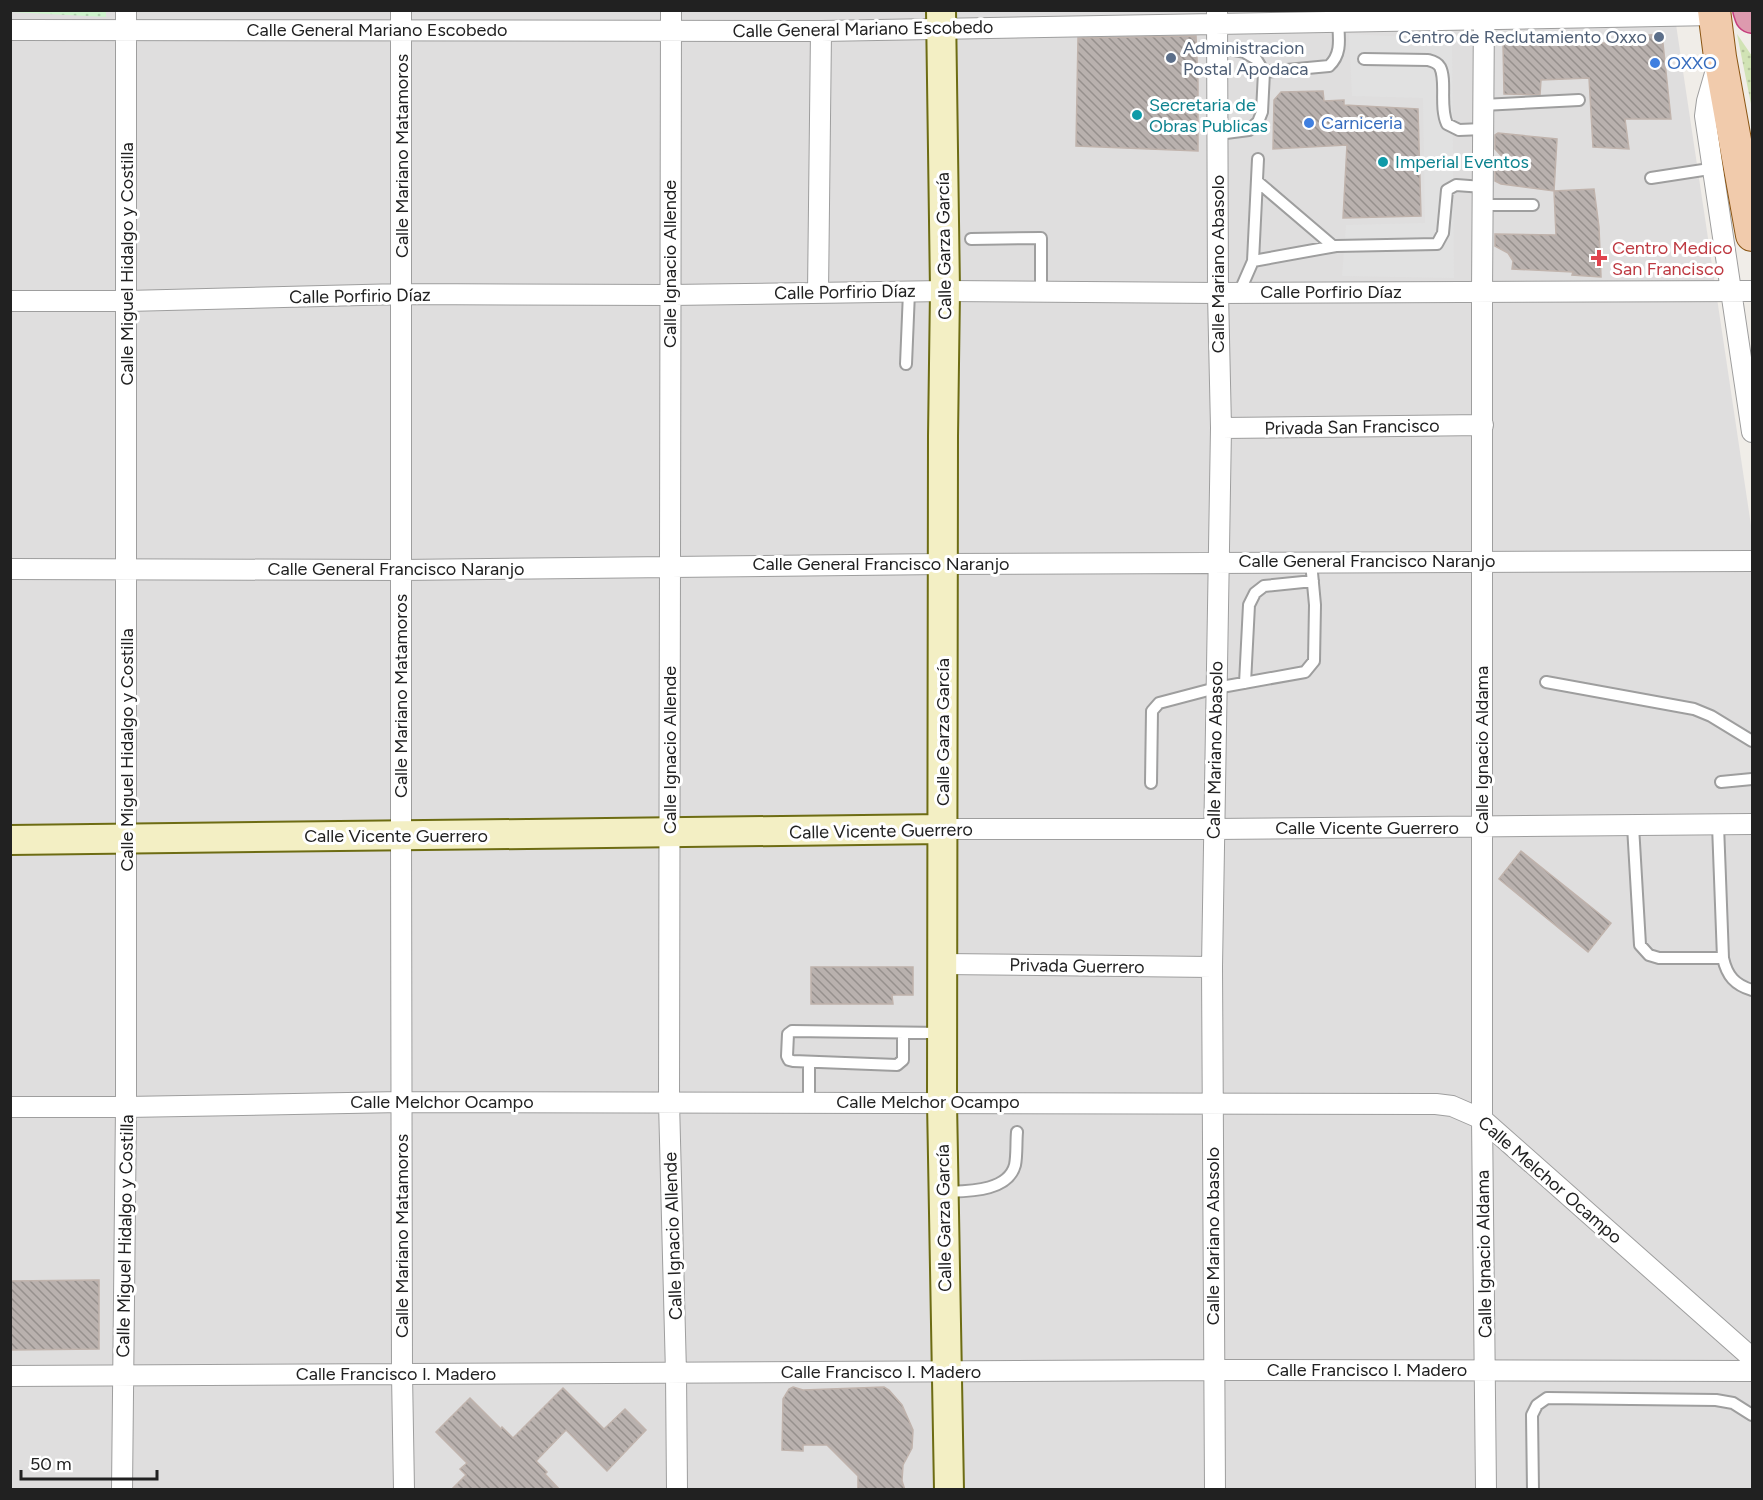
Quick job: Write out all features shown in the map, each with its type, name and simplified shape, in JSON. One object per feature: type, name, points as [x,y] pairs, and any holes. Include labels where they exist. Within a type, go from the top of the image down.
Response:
[{"type":"highway","points":[[1750,10],[1752,16]]},
{"type":"main road","points":[[1714,13],[1720,57],[1726,166],[1752,235]]},
{"type":"street","name":"Calle Mariano Matamoros","points":[[401,10],[400,836],[404,1490]]},
{"type":"street","name":"Calle Ignacio Allende","points":[[671,10],[669,1102],[677,1490]]},
{"type":"street","name":"Calle General Mariano Escobedo","points":[[10,30],[126,20],[401,32],[821,31],[941,19],[1218,17],[1338,22],[1484,15],[1714,13]]},
{"type":"street","name":"Calle Ignacio Aldama","points":[[1484,15],[1482,1119],[1486,1490]]},
{"type":"street","name":"Calle Mariano Abasolo","points":[[1215,1490],[1212,967],[1221,429],[1218,293],[1218,17]]},
{"type":"street","name":"Calle Garza García","points":[[941,19],[945,291],[942,564],[942,1102],[949,1490]]},
{"type":"street","name":"Calle Miguel Hidalgo y Costilla","points":[[122,1490],[127,840],[126,20]]},
{"type":"street","points":[[818,293],[821,31]]},
{"type":"street","points":[[1726,166],[1731,291],[1752,432]]},
{"type":"street","name":"Calle Porfirio Díaz","points":[[10,301],[127,301],[402,294],[1752,291]]},
{"type":"street","name":"Privada San Francisco","points":[[1221,429],[1483,425]]},
{"type":"street","name":"Calle General Francisco Naranjo","points":[[10,570],[401,570],[1219,562],[1312,572],[1483,561],[1752,561]]},
{"type":"street","name":"Calle Vicente Guerrero","points":[[10,840],[943,829],[1752,824]]},
{"type":"street","name":"Privada Guerrero","points":[[943,964],[1212,967]]},
{"type":"street","name":"Calle Melchor Ocampo","points":[[10,1107],[402,1101],[1436,1104],[1452,1106],[1482,1119],[1752,1358]]},
{"type":"street","name":"Calle Francisco I. Madero","points":[[10,1376],[1214,1370],[1752,1371]]},
{"type":"lane","points":[[1264,72],[1329,66],[1336,59],[1339,48],[1338,22]]},
{"type":"lane","points":[[1218,47],[1245,52],[1256,59],[1264,72],[1262,112],[1258,122],[1249,130],[1218,134]]},
{"type":"lane","points":[[1364,59],[1436,62],[1442,74],[1443,116],[1447,124],[1459,130],[1483,129]]},
{"type":"lane","points":[[1483,105],[1579,100]]},
{"type":"lane","points":[[1239,292],[1253,261],[1258,159]]},
{"type":"lane","points":[[1651,178],[1726,166]]},
{"type":"lane","points":[[1258,183],[1333,246]]},
{"type":"lane","points":[[1253,261],[1333,246],[1437,244],[1443,233],[1447,190],[1456,185],[1483,196],[1533,205]]},
{"type":"lane","points":[[971,239],[1041,238],[1041,292]]},
{"type":"lane","points":[[906,364],[909,292]]},
{"type":"lane","points":[[1151,783],[1152,711],[1159,703],[1216,688],[1245,683],[1305,672],[1314,661],[1315,605],[1312,572],[1264,586],[1255,593],[1249,605],[1245,683]]},
{"type":"lane","points":[[1546,682],[1694,709],[1711,716],[1752,741]]},
{"type":"lane","points":[[1721,782],[1752,778]]},
{"type":"lane","points":[[1718,825],[1723,958],[1731,979],[1742,987],[1752,990]]},
{"type":"lane","points":[[1633,826],[1640,945],[1649,955],[1659,958],[1723,958]]},
{"type":"lane","points":[[903,1033],[903,1060],[900,1065],[793,1062],[788,1058],[787,1036],[789,1032],[942,1033]]},
{"type":"lane","points":[[809,1062],[809,1102]]},
{"type":"lane","points":[[944,1192],[997,1186],[1008,1178],[1014,1166],[1017,1132]]},
{"type":"lane","points":[[1533,1490],[1532,1415],[1537,1405],[1547,1398],[1716,1400],[1733,1403],[1752,1415]]},
{"type":"shaded area","points":[[10,11],[1674,11],[1752,532],[1752,1489],[11,1489]]},
{"type":"shaded area","points":[[1349,34],[1452,39],[1454,278],[1342,276],[1346,225],[1425,223],[1423,98],[1352,96]]},
{"type":"green space","points":[[11,10],[106,11],[106,17],[11,12]]},
{"type":"green space","points":[[1737,34],[1752,56],[1752,109]]},
{"type":"building","points":[[1662,34],[1671,119],[1625,119],[1629,149],[1593,147],[1589,78],[1541,80],[1540,95],[1504,94],[1503,43],[1624,43],[1623,37]]},
{"type":"building","name":"Secretaria de Obras Publicas","points":[[1196,36],[1198,151],[1076,146],[1078,38]]},
{"type":"building","name":"Imperial Eventos","points":[[1323,91],[1324,101],[1344,100],[1344,105],[1418,109],[1421,216],[1343,218],[1347,145],[1273,149],[1274,100],[1281,92]]},
{"type":"building","points":[[1498,133],[1557,139],[1554,191],[1501,184],[1495,181],[1495,167],[1506,161],[1495,149],[1495,135]]},
{"type":"building","points":[[1594,189],[1599,227],[1601,277],[1572,275],[1573,272],[1512,269],[1513,261],[1508,253],[1495,246],[1495,234],[1556,235],[1554,191]]},
{"type":"building","points":[[1521,851],[1611,923],[1588,952],[1499,879]]},
{"type":"building","points":[[811,967],[913,967],[913,995],[892,995],[893,1004],[811,1004]]},
{"type":"building","points":[[99,1280],[99,1349],[10,1350],[10,1281]]},
{"type":"building","points":[[793,1387],[803,1390],[884,1387],[889,1390],[902,1405],[913,1430],[912,1448],[903,1465],[902,1481],[905,1490],[858,1490],[858,1476],[827,1445],[803,1445],[803,1451],[782,1450],[783,1399]]},
{"type":"building","points":[[563,1388],[604,1429],[625,1409],[646,1430],[607,1471],[566,1430],[536,1461],[560,1490],[451,1490],[466,1475],[460,1469],[467,1463],[436,1432],[470,1398],[513,1438]]},
{"type":"place","name":"Centro de Reclutamiento Oxxo","points":[[1659,37]]},
{"type":"place","name":"Administracion Postal Apodaca","points":[[1171,58]]},
{"type":"place","name":"OXXO","points":[[1655,63]]},
{"type":"place","name":"Secretaria de Obras Publicas","points":[[1137,115]]},
{"type":"place","name":"Carniceria","points":[[1309,123]]},
{"type":"place","name":"Imperial Eventos","points":[[1383,162]]},
{"type":"place","name":"Centro Medico San Francisco","points":[[1599,258]]}]
